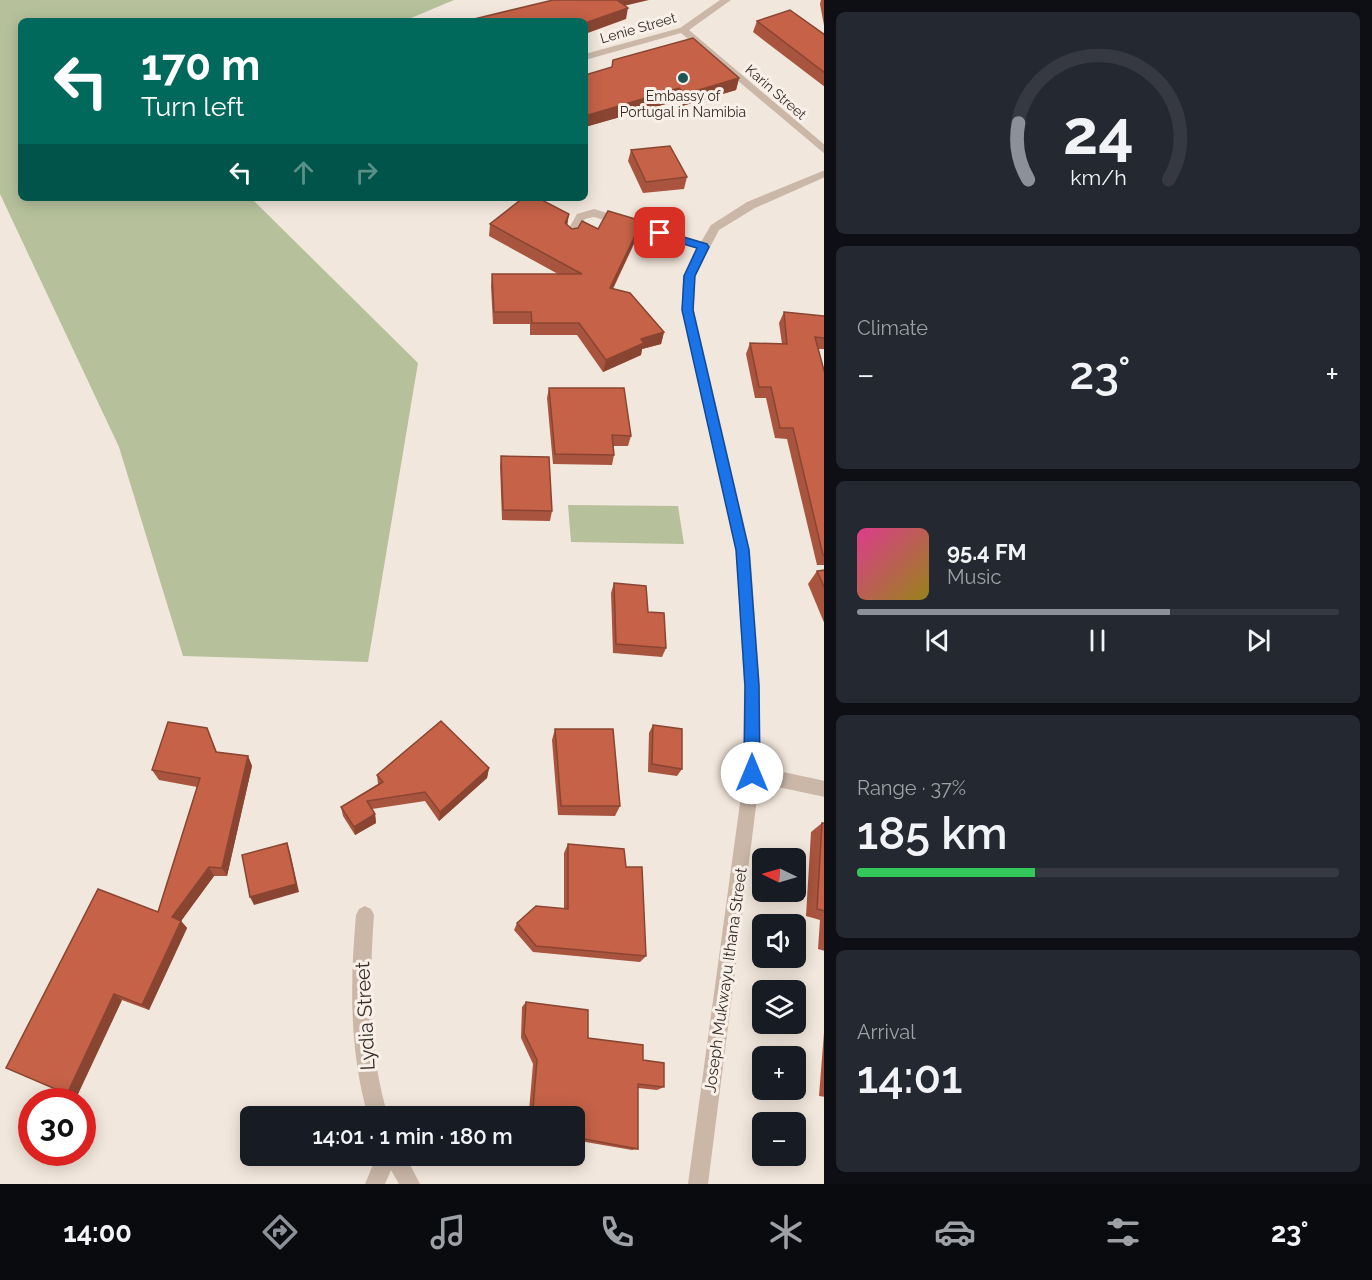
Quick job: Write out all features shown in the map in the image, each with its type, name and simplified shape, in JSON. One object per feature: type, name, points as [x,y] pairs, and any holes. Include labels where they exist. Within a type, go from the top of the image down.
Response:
[{"type":"street","name":"Lenie Street","points":[[588,56],[683,30],[726,0]]},
{"type":"street","name":"Karin Street","points":[[683,30],[824,150]]},
{"type":"street","name":"Joseph Mukwayu Ithana Street","points":[[698,1184],[752,773],[752,686],[743,550],[688,310],[689,276],[715,228],[751,205],[824,173]]},
{"type":"street","points":[[571,236],[581,217],[594,213],[704,247]]},
{"type":"street","points":[[752,773],[824,789]]},
{"type":"street","name":"Lydia Street","points":[[365,915],[359,981],[363,1050],[375,1106]]},
{"type":"street","points":[[375,1184],[382,1166]]},
{"type":"street","points":[[400,1166],[410,1184]]},
{"type":"green space","points":[[0,0],[454,0],[411,18],[18,18],[18,201],[254,201],[418,363],[368,662],[183,656],[119,447],[0,194]]},
{"type":"green space","points":[[568,505],[678,506],[684,544],[571,542]]},
{"type":"building","points":[[553,0],[617,0],[628,8],[588,22],[588,18],[478,18]]},
{"type":"building","points":[[790,10],[824,34],[824,72],[757,21]]},
{"type":"building","points":[[693,38],[739,78],[685,94],[679,88],[588,115],[588,74],[612,67],[613,60]]},
{"type":"building","points":[[670,146],[687,177],[646,182],[631,150]]},
{"type":"building","points":[[519,201],[544,201],[569,214],[565,223],[572,229],[578,228],[582,221],[598,229],[608,211],[642,221],[610,288],[630,293],[664,332],[641,339],[644,343],[606,360],[579,323],[532,323],[531,312],[494,312],[492,274],[582,274],[490,224]]},
{"type":"building","points":[[784,312],[824,316],[824,338],[815,337],[824,370],[824,555],[793,428],[780,428],[771,387],[759,387],[750,343],[787,344]]},
{"type":"building","points":[[549,388],[624,388],[631,436],[612,435],[614,455],[555,454]]},
{"type":"building","points":[[501,456],[549,457],[552,511],[503,510]]},
{"type":"building","points":[[824,570],[824,587],[817,571]]},
{"type":"building","points":[[614,583],[646,586],[648,612],[664,613],[666,648],[616,644]]},
{"type":"building","points":[[441,721],[489,768],[440,812],[425,792],[367,801],[375,814],[354,827],[341,807],[383,782],[377,775]]},
{"type":"building","points":[[168,722],[207,728],[216,752],[248,756],[222,868],[209,867],[172,917],[181,921],[142,1005],[114,994],[70,1088],[53,1088],[6,1068],[98,889],[158,912],[200,778],[152,770]]},
{"type":"building","points":[[653,725],[682,729],[682,769],[652,764]]},
{"type":"building","points":[[555,729],[613,729],[620,806],[561,806]]},
{"type":"building","points":[[822,823],[824,823],[824,911],[817,909]]},
{"type":"building","points":[[287,843],[296,884],[250,897],[242,855]]},
{"type":"building","points":[[568,844],[624,849],[626,867],[642,867],[646,956],[536,946],[517,923],[536,906],[568,909]]},
{"type":"building","points":[[526,1002],[588,1010],[588,1038],[643,1045],[643,1060],[664,1063],[664,1087],[638,1084],[638,1149],[585,1139],[585,1106],[533,1106],[537,1060],[524,1033]]},
{"type":"place","name":"Embassy of Portugal in Namibia","points":[[683,78]]},
{"type":"route","points":[[660,233],[704,247],[689,276],[688,310],[743,550],[752,686],[752,773]]}]
